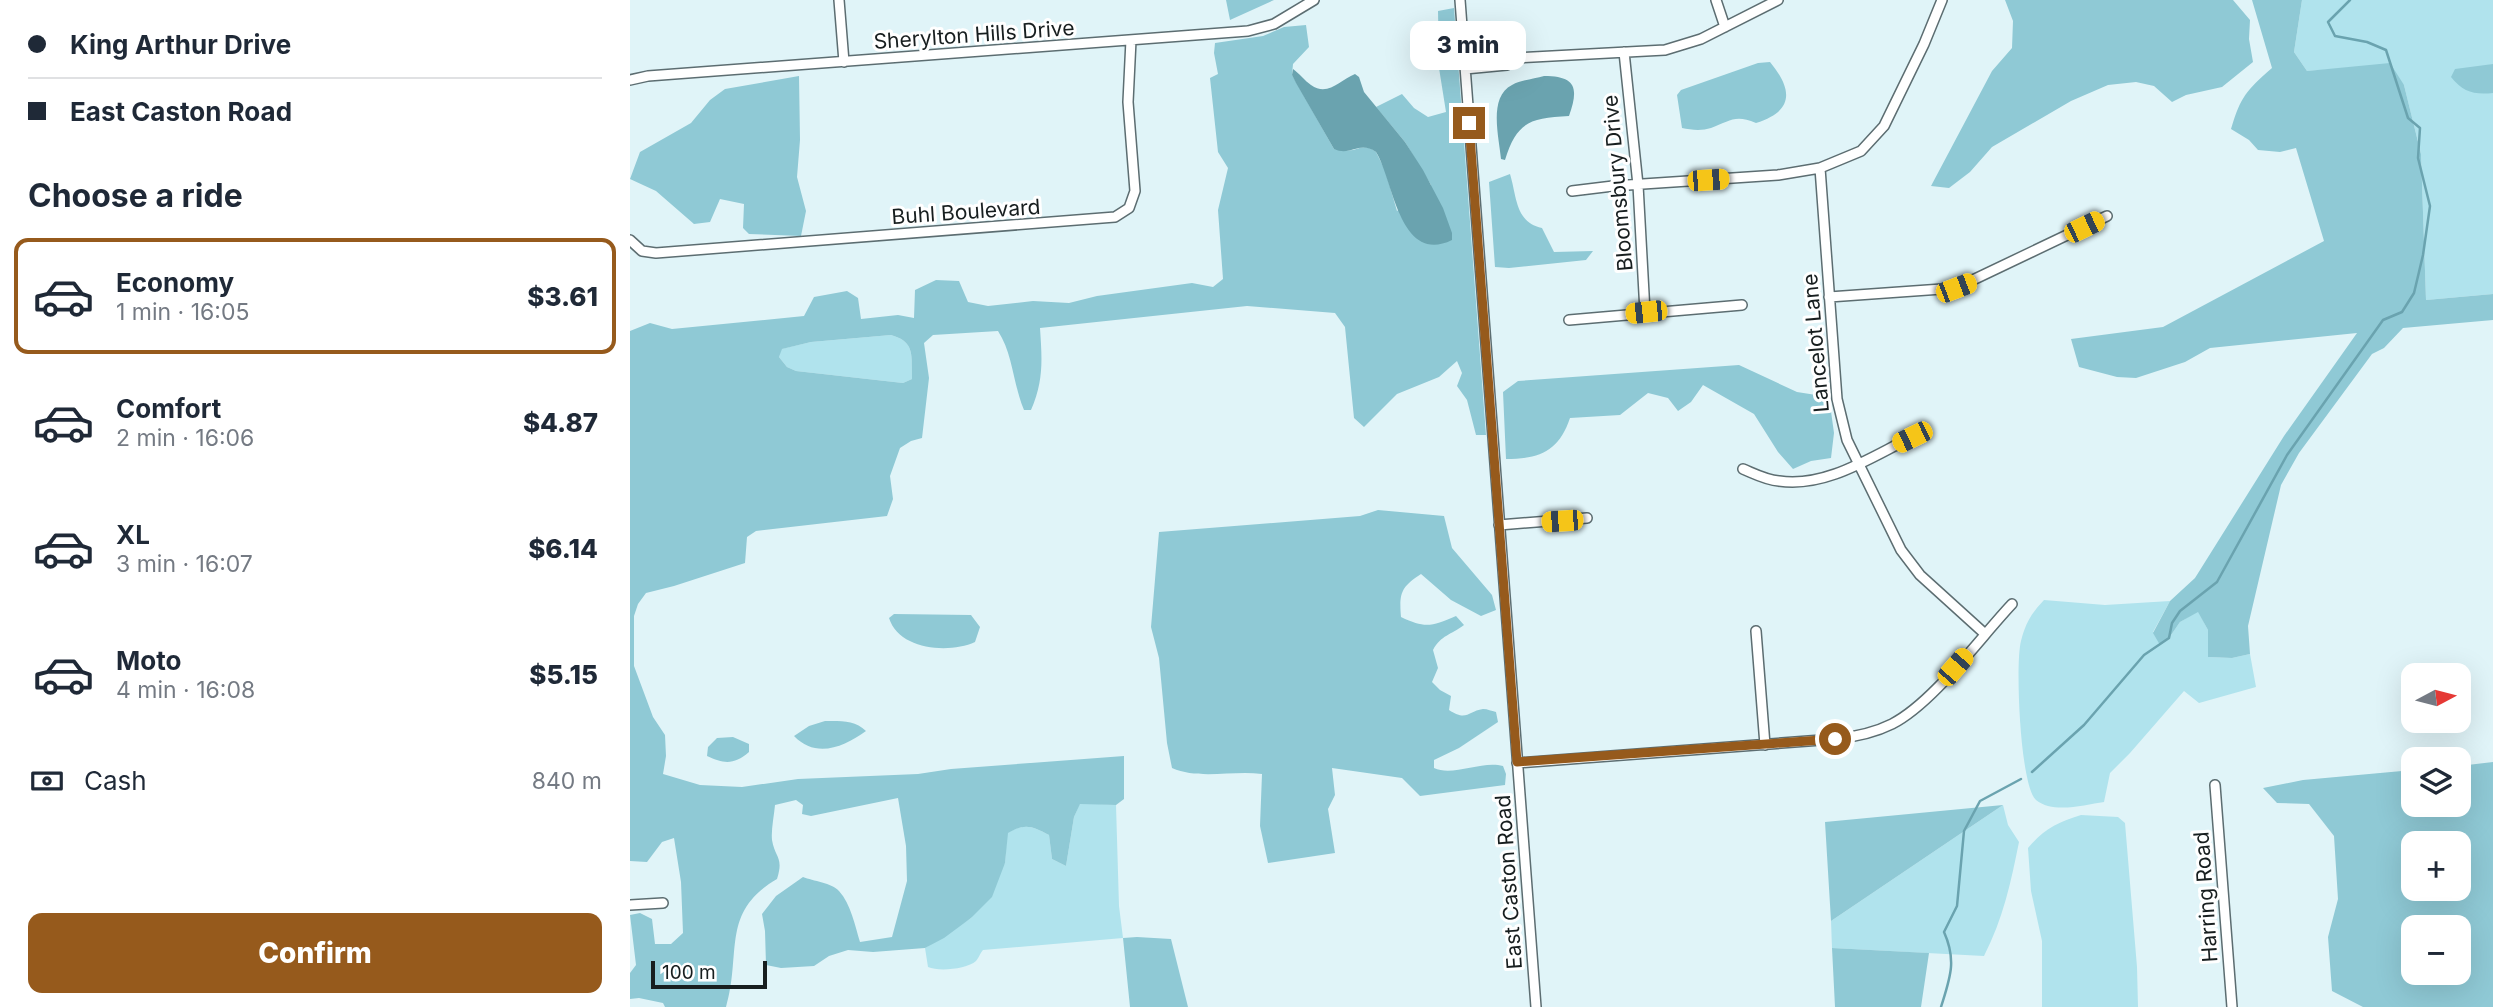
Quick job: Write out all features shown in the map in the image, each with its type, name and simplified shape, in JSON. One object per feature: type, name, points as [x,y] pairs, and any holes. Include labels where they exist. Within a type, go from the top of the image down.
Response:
[{"type":"street","points":[[839,0],[844,62]]},
{"type":"street","name":"Sherylton Hills Drive","points":[[630,80],[648,76],[1263,28],[1284,20],[1314,0]]},
{"type":"street","name":"East Caston Road","points":[[1460,0],[1536,1007]]},
{"type":"street","points":[[1716,0],[1725,27]]},
{"type":"street","points":[[1464,54],[1504,51],[1516,58],[1665,50],[1700,39],[1778,0]]},
{"type":"street","points":[[1573,191],[1778,175],[1821,168],[1861,151],[1884,126],[1942,0]]},
{"type":"street","name":"Buhl Boulevard","points":[[632,244],[642,251],[656,253],[1055,223],[1120,215],[1129,208],[1135,191],[1128,102],[1132,40]]},
{"type":"street","name":"Bloomsbury Drive","points":[[1624,52],[1638,185],[1646,312]]},
{"type":"street","points":[[1465,69],[1507,65],[1516,58]]},
{"type":"street","name":"Lancelot Lane","points":[[1821,168],[1838,409],[1847,440],[1895,540],[1908,560],[1984,634]]},
{"type":"street","points":[[1829,297],[1956,288],[2107,216]]},
{"type":"street","points":[[1569,320],[1742,305]]},
{"type":"street","points":[[1743,469],[1769,479],[1801,482],[1821,479],[1912,437]]},
{"type":"street","points":[[1499,525],[1587,518]]},
{"type":"street","points":[[1517,762],[1765,745],[1845,738],[1876,731],[1891,725],[1925,699],[2011,604]]},
{"type":"street","points":[[1756,631],[1765,745]]},
{"type":"street","name":"Harring Road","points":[[2215,785],[2232,1007]]},
{"type":"street","points":[[630,905],[663,903]]},
{"type":"shaded area","points":[[1226,0],[1274,0],[1230,20]]},
{"type":"shaded area","points":[[2005,0],[2233,0],[2250,20],[2249,39],[2253,62],[2222,87],[2186,95],[2172,102],[2154,86],[2136,82],[2108,85],[2071,101],[1992,147],[1970,172],[1949,188],[1931,186],[1992,71],[2012,48],[2013,21]]},
{"type":"shaded area","points":[[2252,0],[2302,0],[2294,52],[2307,71],[2390,63],[2404,85],[2421,154],[2426,300],[2493,294],[2493,320],[2403,328],[2384,348],[2372,354],[2299,453],[2281,485],[2248,626],[2250,654],[2232,658],[2208,657],[2208,630],[2198,612],[2180,622],[2169,638],[2160,645],[2153,633],[2170,601],[2195,578],[2284,436],[2357,333],[2210,348],[2185,362],[2136,378],[2117,377],[2079,367],[2071,339],[2163,327],[2324,241],[2296,148],[2280,152],[2258,150],[2249,140],[2231,129],[2246,95],[2272,68]]},
{"type":"shaded area","points":[[2302,0],[2493,0],[2493,294],[2426,300],[2421,154],[2404,85],[2338,69],[2307,71],[2294,52]]},
{"type":"shaded area","points":[[1454,8],[1486,435],[1476,435],[1467,400],[1457,386],[1462,373],[1457,361],[1439,377],[1397,394],[1364,427],[1354,418],[1345,327],[1335,313],[1247,306],[1040,328],[1040,379],[1031,410],[1024,410],[1007,349],[998,331],[933,335],[924,343],[929,378],[922,438],[900,448],[890,476],[893,499],[887,516],[756,531],[747,537],[745,563],[646,593],[638,604],[634,616],[634,666],[653,717],[665,735],[663,774],[700,785],[742,787],[798,779],[918,774],[951,769],[1124,756],[1124,799],[1116,805],[1080,804],[1074,817],[1066,866],[1052,859],[1049,835],[1028,827],[1008,833],[1005,863],[992,897],[971,918],[925,948],[873,952],[848,950],[829,956],[814,966],[781,968],[766,965],[762,914],[776,896],[803,877],[827,884],[839,891],[850,909],[860,942],[892,937],[907,881],[906,846],[898,798],[811,816],[802,814],[803,805],[796,800],[775,805],[772,840],[779,862],[779,872],[777,879],[747,905],[740,920],[726,1007],[665,1007],[663,1003],[630,999],[630,973],[636,965],[630,915],[640,913],[652,919],[655,944],[671,944],[683,933],[681,882],[674,838],[662,842],[647,862],[630,861],[630,331],[650,323],[672,329],[804,316],[814,297],[847,291],[858,298],[861,319],[898,315],[914,318],[915,290],[936,280],[959,281],[968,302],[988,306],[1033,301],[1069,303],[1097,296],[1192,283],[1213,287],[1223,279],[1218,210],[1228,168],[1218,152],[1210,78],[1218,74],[1215,43],[1263,36],[1284,27],[1306,25],[1309,47],[1293,64],[1292,75],[1334,149],[1365,147],[1376,152],[1385,170],[1397,211],[1431,185],[1405,142],[1376,107],[1402,94],[1414,108],[1428,117],[1446,112],[1439,68],[1438,11]],"holes":[[[891,335],[908,346],[912,357],[912,379],[903,383],[796,371],[787,367],[779,357],[782,349],[811,342]]]},
{"type":"shaded area","points":[[1770,62],[1786,90],[1783,106],[1777,112],[1756,123],[1738,119],[1704,130],[1682,128],[1677,95],[1681,90],[1758,63]]},
{"type":"shaded area","points":[[2493,64],[2493,93],[2469,91],[2451,77],[2455,69]]},
{"type":"shaded area","points":[[1293,69],[1311,85],[1323,89],[1355,74],[1359,77],[1364,92],[1405,142],[1423,170],[1443,208],[1452,240],[1434,245],[1420,241],[1409,230],[1400,216],[1376,152],[1365,148],[1345,151],[1334,149],[1296,83],[1292,75]]},
{"type":"shaded area","points":[[799,76],[800,140],[797,177],[806,211],[801,236],[749,234],[743,228],[744,204],[720,199],[710,222],[694,224],[656,191],[630,179],[640,152],[691,123],[710,100],[725,89]]},
{"type":"shaded area","points":[[1544,76],[1569,81],[1574,98],[1569,116],[1545,118],[1527,124],[1515,137],[1505,160],[1501,159],[1497,129],[1500,99],[1512,85]]},
{"type":"shaded area","points":[[1510,174],[1518,207],[1527,220],[1542,228],[1554,252],[1593,251],[1586,260],[1495,267],[1489,182]]},
{"type":"shaded area","points":[[891,335],[905,342],[912,357],[912,379],[903,383],[796,371],[787,367],[779,357],[781,349],[811,342]]},
{"type":"shaded area","points":[[1739,365],[1797,392],[1829,397],[1834,433],[1831,458],[1811,461],[1793,469],[1778,452],[1754,414],[1703,385],[1691,402],[1678,411],[1668,398],[1648,393],[1620,415],[1570,418],[1560,438],[1547,451],[1529,457],[1506,459],[1503,392],[1518,381]]},
{"type":"shaded area","points":[[1378,510],[1444,516],[1452,548],[1492,595],[1496,610],[1481,616],[1451,600],[1421,574],[1403,591],[1400,602],[1401,617],[1429,625],[1456,616],[1464,625],[1443,638],[1433,650],[1438,668],[1432,682],[1451,696],[1449,710],[1455,713],[1464,715],[1483,709],[1496,712],[1498,722],[1459,748],[1434,760],[1434,768],[1450,771],[1486,765],[1503,766],[1506,774],[1505,785],[1420,796],[1402,778],[1332,768],[1335,795],[1328,809],[1335,853],[1268,863],[1260,826],[1262,774],[1205,774],[1182,772],[1172,768],[1159,658],[1151,627],[1159,532],[1360,516]]},
{"type":"shaded area","points":[[2044,600],[2105,605],[2170,601],[2153,632],[2169,638],[2180,622],[2198,611],[2208,630],[2208,657],[2232,658],[2250,654],[2256,687],[2199,703],[2184,691],[2110,773],[2104,802],[2060,808],[2043,804],[2036,800],[2026,772],[2020,723],[2019,654],[2025,629],[2032,614]]},
{"type":"shaded area","points":[[894,614],[971,615],[980,627],[975,642],[952,648],[939,648],[914,643],[903,637],[894,629],[889,618]]},
{"type":"shaded area","points":[[825,721],[852,723],[866,731],[839,746],[821,749],[811,747],[794,736],[809,726]]},
{"type":"shaded area","points":[[733,737],[749,744],[749,752],[729,762],[707,756],[708,747],[717,738]]},
{"type":"shaded area","points":[[2493,762],[2493,1007],[2363,1007],[2332,991],[2328,937],[2338,899],[2334,836],[2309,804],[2277,803],[2263,788],[2303,780],[2401,771],[2401,817],[2471,817],[2471,765]]},
{"type":"shaded area","points":[[1080,803],[1116,805],[1119,906],[1123,938],[983,950],[976,961],[960,968],[928,967],[925,948],[971,918],[1005,863],[1007,833],[1028,827],[1049,835],[1052,859],[1066,866],[1074,817]]},
{"type":"shaded area","points":[[2003,805],[2008,825],[2019,842],[2001,914],[1984,956],[1832,948],[1831,921]]},
{"type":"shaded area","points":[[2003,805],[1831,921],[1825,822]]},
{"type":"shaded area","points":[[2081,815],[2118,817],[2125,823],[2138,1007],[2042,1007],[2042,941],[2031,891],[2028,848],[2052,827]]},
{"type":"shaded area","points":[[1123,938],[1171,939],[1188,1007],[1130,1007]]},
{"type":"shaded area","points":[[1832,948],[1929,953],[1921,1007],[1835,1007]]},
{"type":"waterway","points":[[2032,772],[2084,725],[2144,655],[2169,638],[2172,623],[2180,611],[2217,582],[2287,455],[2383,320],[2402,312],[2414,293],[2430,206],[2418,158],[2420,128],[2408,118],[2386,50],[2367,42],[2335,36],[2328,22],[2350,0]]},
{"type":"waterway","points":[[1941,1007],[1951,961],[1944,932],[1957,906],[1964,831],[1980,801],[2021,779]]},
{"type":"route","points":[[1469,123],[1517,762],[1835,739]]}]
